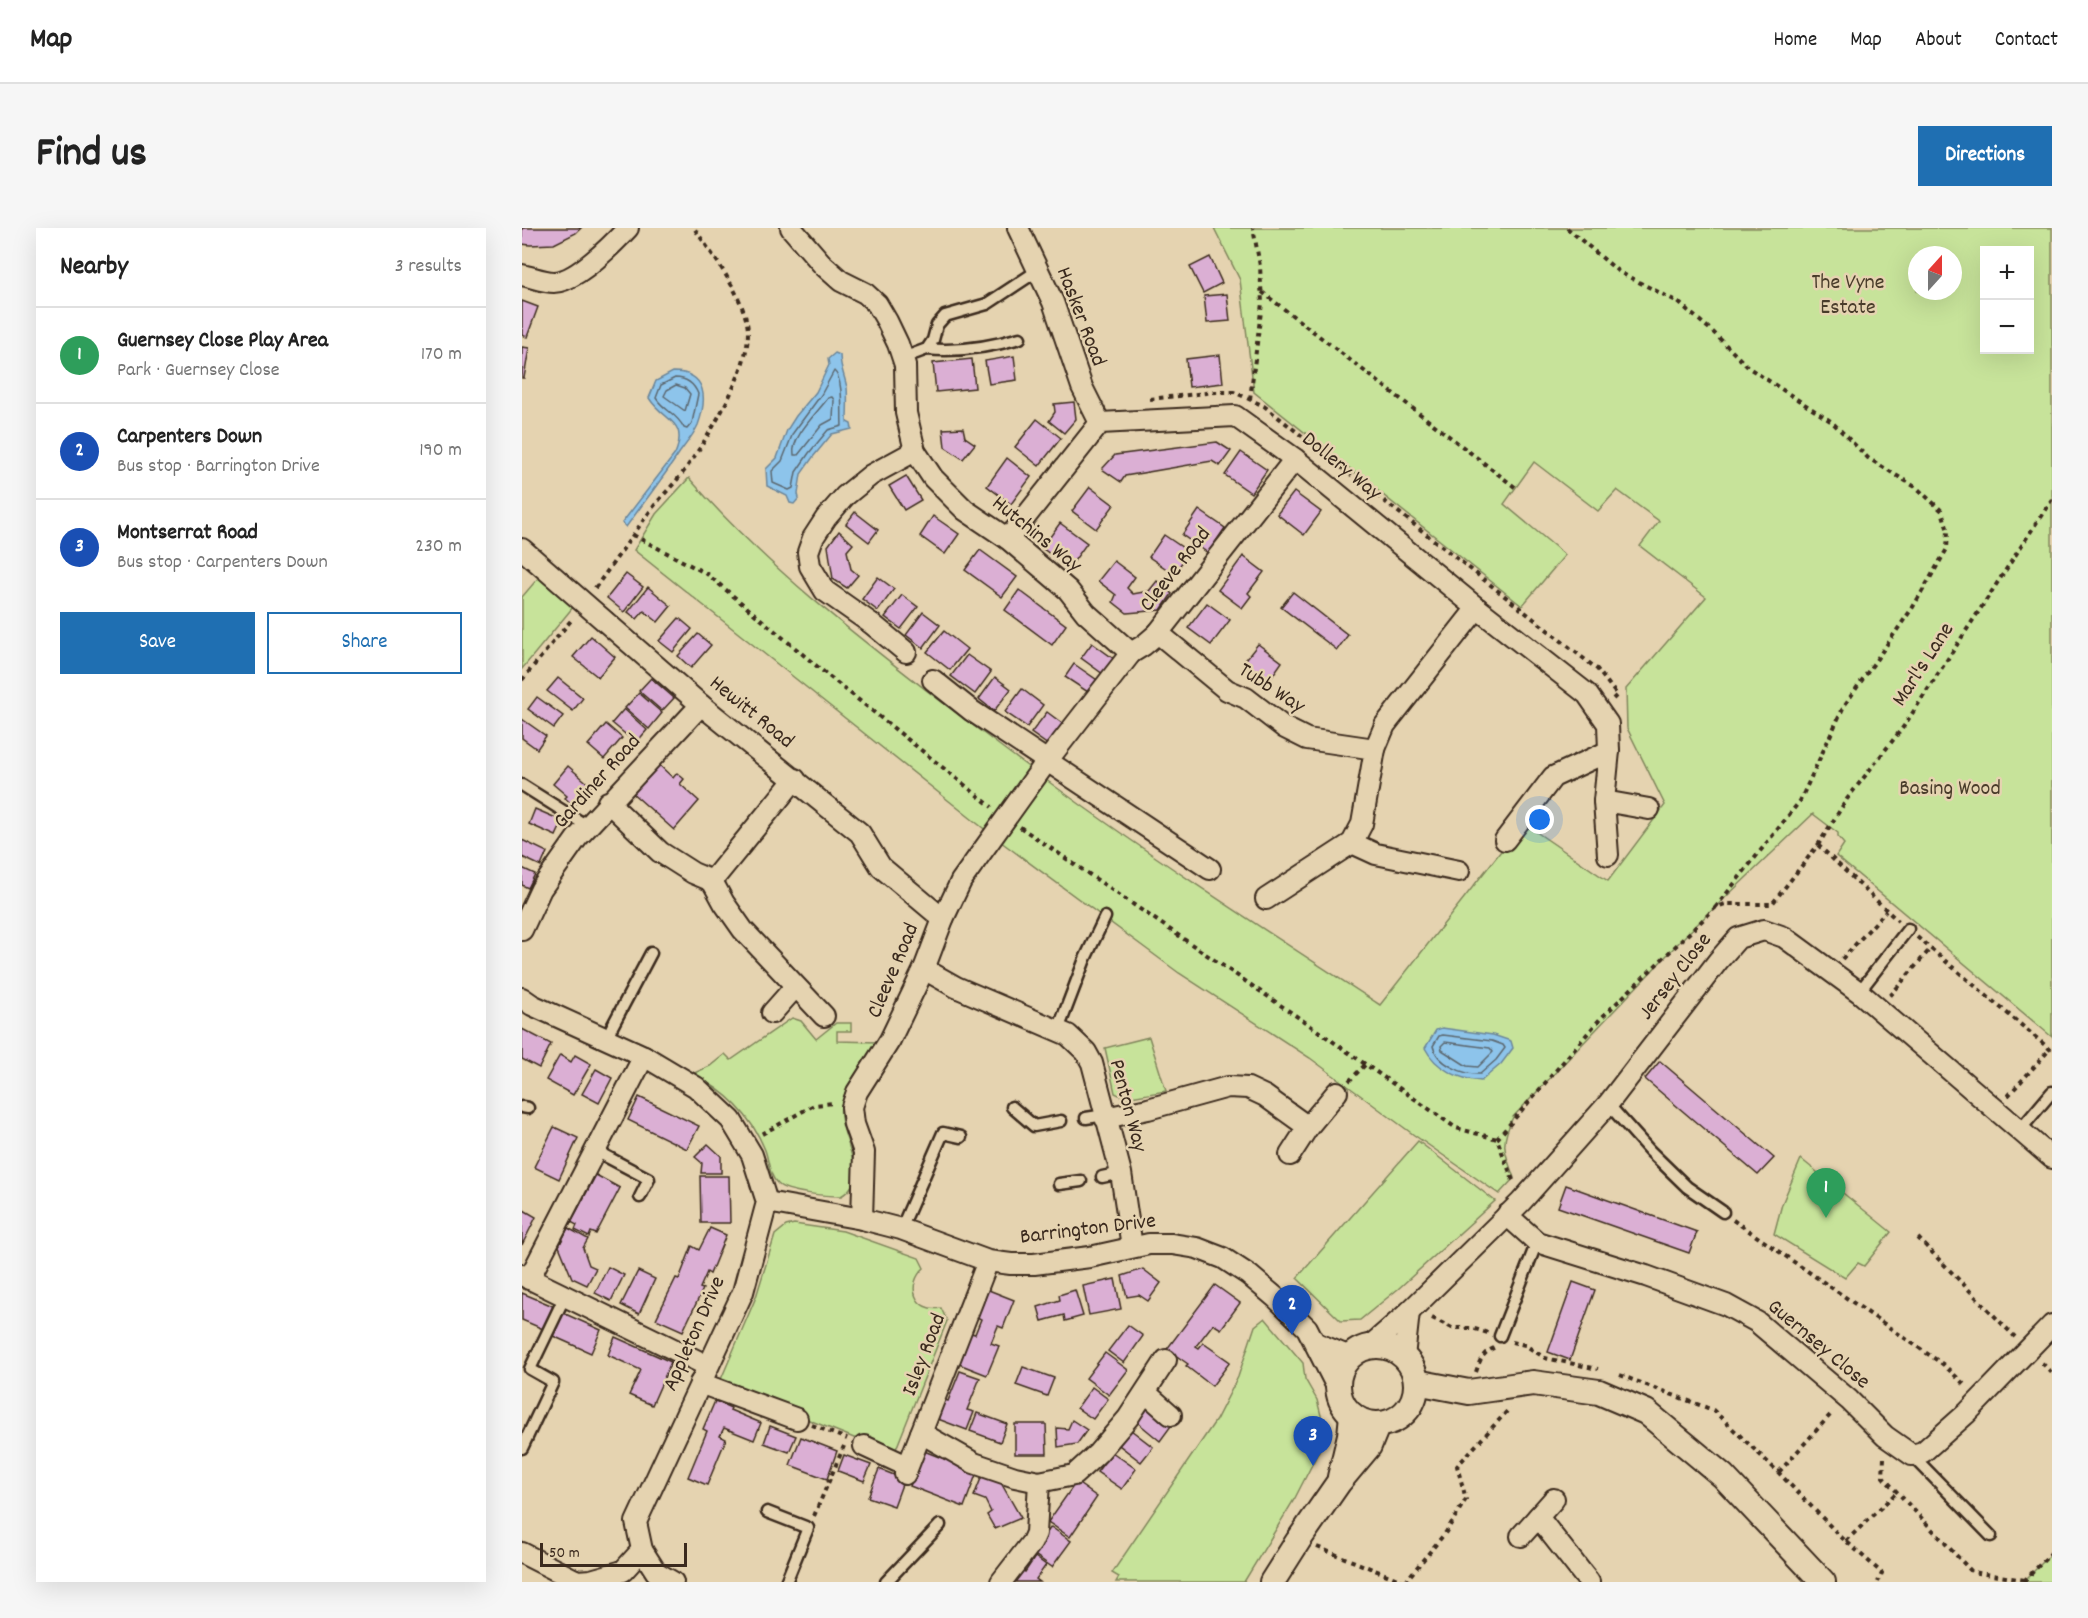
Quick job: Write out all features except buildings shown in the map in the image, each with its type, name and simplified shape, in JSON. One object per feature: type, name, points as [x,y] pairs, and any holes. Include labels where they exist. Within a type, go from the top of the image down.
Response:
[{"type":"street","points":[[522,275],[555,282],[578,274],[628,228]]},
{"type":"street","name":"Hutchins Way","points":[[791,228],[823,266],[841,281],[865,293],[877,304],[895,336],[903,358],[906,414],[915,451],[933,478],[965,510],[1008,538],[1068,590],[1086,613],[1131,653]]},
{"type":"street","name":"Hasker Road","points":[[1018,228],[1061,321],[1082,387],[1100,423]]},
{"type":"street","name":"Dollery Way","points":[[1100,423],[1235,416],[1294,459],[1587,694],[1608,724],[1609,751],[1604,801],[1608,855]]},
{"type":"street","points":[[1008,538],[1100,423]]},
{"type":"street","points":[[906,652],[872,624],[825,591],[810,566],[808,552],[813,538],[844,496],[871,475],[915,451]]},
{"type":"street","name":"Cleeve Road","points":[[852,1107],[857,1092],[890,1040],[924,969],[943,918],[961,881],[1047,761],[1131,653],[1158,633],[1294,459]]},
{"type":"street","name":"Hewitt Road","points":[[522,549],[701,705],[860,833],[881,867],[943,918]]},
{"type":"street","points":[[1266,899],[1352,843],[1362,824],[1375,749],[1385,725],[1477,608]]},
{"type":"street","name":"Tubb Way","points":[[1158,633],[1227,690],[1246,698],[1285,728],[1307,739],[1375,749]]},
{"type":"street","points":[[933,680],[972,711],[1210,869]]},
{"type":"street","name":"Gardiner Road","points":[[522,930],[541,890],[587,826],[701,705]]},
{"type":"street","points":[[1505,840],[1553,777],[1609,751]]},
{"type":"street","points":[[712,881],[795,779]]},
{"type":"street","points":[[1604,801],[1649,809]]},
{"type":"street","points":[[608,802],[660,852],[693,873],[712,881],[743,930],[824,1016]]},
{"type":"street","points":[[1352,843],[1376,854],[1459,871]]},
{"type":"street","name":"Jersey Close","points":[[1360,1352],[1409,1312],[1514,1208],[1608,1104],[1738,938],[1764,930],[1784,937],[1859,992],[2052,1158]]},
{"type":"street","name":"Penton Way","points":[[924,969],[956,987],[1058,1030],[1078,1044],[1092,1063],[1099,1117],[1132,1247]]},
{"type":"street","points":[[772,1013],[795,987]]},
{"type":"street","points":[[522,998],[605,1040],[644,1056],[696,1087],[731,1120],[752,1155],[767,1202]]},
{"type":"street","points":[[644,1056],[596,1151],[526,1277],[565,1296],[704,1375],[796,1419]]},
{"type":"street","points":[[1099,1117],[1148,1109],[1228,1087],[1248,1088],[1265,1096],[1308,1127]]},
{"type":"street","points":[[1290,1155],[1308,1127],[1337,1092]]},
{"type":"street","points":[[852,1107],[854,1124],[864,1152],[862,1219]]},
{"type":"street","name":"Barrington Drive","points":[[767,1202],[862,1219],[901,1229],[988,1261],[1034,1264],[1090,1257],[1149,1244],[1172,1244],[1197,1248],[1222,1258],[1249,1275],[1307,1328],[1338,1389]]},
{"type":"street","name":"Appleton Drive","points":[[673,1582],[656,1572],[642,1550],[636,1522],[743,1292],[767,1202]]},
{"type":"street","name":"Guernsey Close","points":[[1514,1208],[1537,1242],[1686,1290],[1726,1305],[1757,1322],[1849,1400],[1885,1436],[1912,1455]]},
{"type":"street","name":"Isley Road","points":[[856,1443],[906,1470],[988,1261]]},
{"type":"street","points":[[1404,1357],[1409,1312]]},
{"type":"street","points":[[1912,1455],[1923,1452],[1980,1399],[2052,1325]]},
{"type":"street","points":[[1316,1343],[1360,1352],[1384,1347],[1397,1351],[1412,1368],[1416,1382],[1414,1396],[1407,1410]]},
{"type":"street","points":[[1360,1352],[1339,1376],[1338,1389],[1343,1405],[1352,1415],[1365,1422],[1378,1424],[1396,1419],[1407,1410],[1465,1391],[1533,1383],[1599,1392],[1646,1412],[1723,1476],[1823,1582]]},
{"type":"street","points":[[921,1433],[974,1462],[1015,1477],[1039,1482],[1074,1475],[1098,1453],[1146,1393],[1166,1360]]},
{"type":"street","points":[[1416,1382],[1465,1391]]},
{"type":"street","points":[[1146,1393],[1171,1415]]},
{"type":"street","points":[[1339,1482],[1350,1435],[1352,1415]]},
{"type":"street","points":[[1272,1582],[1339,1482],[1369,1446],[1378,1424]]},
{"type":"street","points":[[1001,1582],[1032,1542],[1036,1533],[1039,1482]]},
{"type":"street","points":[[1521,1536],[1554,1499]]},
{"type":"street","points":[[1538,1517],[1590,1582]]},
{"type":"street","points":[[522,1553],[577,1582],[623,1571],[642,1550]]},
{"type":"lane","points":[[927,349],[933,340],[937,325],[945,316],[987,304],[1037,271]]},
{"type":"lane","points":[[903,358],[927,349],[944,351],[996,345],[1020,338]]},
{"type":"lane","points":[[522,785],[587,826]]},
{"type":"lane","points":[[1058,1030],[1085,959],[1105,917]]},
{"type":"lane","points":[[1859,992],[1908,929]]},
{"type":"lane","points":[[605,1040],[651,953]]},
{"type":"lane","points":[[2020,1131],[2052,1092]]},
{"type":"lane","points":[[1608,1104],[1650,1151],[1687,1187],[1723,1212]]},
{"type":"lane","points":[[1012,1107],[1034,1126],[1061,1121]]},
{"type":"lane","points":[[901,1229],[943,1133],[961,1137]]},
{"type":"lane","points":[[596,1151],[650,1179],[640,1197]]},
{"type":"lane","points":[[1059,1184],[1081,1181]]},
{"type":"lane","points":[[1502,1340],[1537,1242]]},
{"type":"lane","points":[[522,1448],[553,1382],[530,1370],[565,1296]]},
{"type":"lane","points":[[1912,1455],[1991,1536]]},
{"type":"lane","points":[[767,1512],[808,1528],[786,1582]]},
{"type":"lane","points":[[886,1582],[940,1525]]},
{"type":"path","points":[[522,680],[585,603],[633,535],[689,465],[732,392],[747,350],[747,324],[737,297],[720,265],[694,228]]},
{"type":"path","points":[[1250,399],[1262,303],[1260,266],[1253,228]]},
{"type":"path","points":[[1497,1139],[1600,1019],[1714,908],[1800,801],[1844,706],[1913,607],[1947,549],[1948,531],[1942,511],[1917,488],[1868,458],[1832,422],[1749,368],[1713,332],[1678,302],[1619,272],[1567,228]]},
{"type":"path","points":[[1262,292],[1516,488]]},
{"type":"path","name":"Marl's Lane","points":[[1714,908],[1725,904],[1772,904],[1818,845],[1847,799],[1904,726],[2052,499]]},
{"type":"path","points":[[633,535],[707,574],[825,673],[1006,818],[1456,1128],[1497,1139]]},
{"type":"path","points":[[1818,845],[1886,911],[2051,1050],[2004,1101]]},
{"type":"path","points":[[1839,963],[1886,911]]},
{"type":"path","points":[[1885,1002],[1930,948]]},
{"type":"path","points":[[745,1143],[814,1105],[842,1104],[852,1107]]},
{"type":"path","points":[[1497,1139],[1514,1208]]},
{"type":"path","points":[[1723,1212],[1944,1365],[1980,1399]]},
{"type":"path","points":[[1917,1238],[2028,1349]]},
{"type":"path","points":[[1465,1391],[1480,1359],[1502,1340]]},
{"type":"path","points":[[1317,1547],[1405,1582],[1446,1532],[1466,1498],[1457,1466],[1510,1407]]},
{"type":"path","points":[[1779,1472],[1831,1414]]},
{"type":"path","points":[[796,1419],[856,1443],[808,1528]]},
{"type":"path","points":[[1885,1436],[1883,1477],[1972,1572],[2024,1581],[2052,1552]]},
{"type":"path","points":[[1846,1541],[1897,1492]]},
{"type":"green space","points":[[1214,228],[2052,228],[2052,1037],[1836,856],[1844,844],[1838,837],[1838,833],[1813,814],[1686,935],[1513,1117],[1506,1134],[1505,1147],[1514,1178],[1499,1194],[1310,1058],[1179,973],[993,836],[634,550],[656,514],[689,478],[718,510],[780,570],[845,626],[947,706],[1036,773],[1130,839],[1380,1005],[1523,823],[1608,881],[1665,805],[1627,728],[1626,689],[1706,597],[1640,546],[1659,521],[1617,490],[1598,511],[1534,462],[1504,504],[1565,555],[1522,606],[1254,392],[1240,280]]},
{"type":"green space","points":[[550,564],[583,595],[522,669],[522,597]]},
{"type":"green space","points":[[792,1018],[801,1021],[816,1039],[836,1023],[851,1023],[851,1031],[837,1031],[837,1041],[878,1042],[851,1081],[843,1097],[841,1117],[852,1154],[854,1178],[850,1188],[841,1196],[798,1192],[778,1184],[771,1173],[759,1137],[744,1115],[726,1096],[692,1074],[710,1066],[725,1054],[731,1060]]},
{"type":"green space","points":[[1149,1037],[1166,1091],[1125,1098],[1115,1093],[1105,1048]]},
{"type":"green space","points":[[1418,1141],[1495,1201],[1398,1289],[1360,1320],[1341,1321],[1297,1278]]},
{"type":"green space","points":[[1801,1159],[1891,1232],[1864,1266],[1858,1263],[1845,1278],[1774,1234],[1782,1204]]},
{"type":"green space","points":[[794,1224],[843,1231],[919,1258],[924,1268],[915,1282],[916,1296],[925,1306],[941,1308],[947,1321],[894,1454],[719,1384],[756,1297],[775,1235],[786,1226]]},
{"type":"green space","points":[[1265,1318],[1303,1363],[1305,1379],[1317,1400],[1323,1423],[1321,1447],[1295,1498],[1244,1582],[1116,1582],[1119,1577],[1112,1573],[1216,1420],[1238,1377],[1255,1326]]},
{"type":"green space","points":[[2052,1553],[2052,1582],[2023,1582]]},
{"type":"water","points":[[835,353],[840,355],[847,388],[847,422],[851,424],[852,429],[832,434],[801,474],[799,498],[794,504],[790,503],[787,496],[767,486],[766,469],[777,458],[787,430],[816,392],[829,365],[828,359]]},
{"type":"water","points":[[673,372],[684,373],[699,382],[703,397],[701,416],[692,435],[626,527],[622,523],[675,454],[679,443],[679,434],[673,422],[649,398],[656,381]]},
{"type":"water","points":[[1442,1028],[1493,1035],[1511,1041],[1513,1048],[1501,1064],[1481,1081],[1464,1078],[1441,1067],[1425,1048],[1436,1030]]},
{"type":"place","name":"Guernsey Close Play Area","points":[[1826,1218]]},
{"type":"place","name":"Carpenters Down","points":[[1292,1335]]},
{"type":"place","name":"Montserrat Road","points":[[1313,1466]]},
{"type":"park label","name":"The Vyne Estate","points":[[1848,296]]},
{"type":"park label","name":"Basing Wood","points":[[1950,789]]}]
